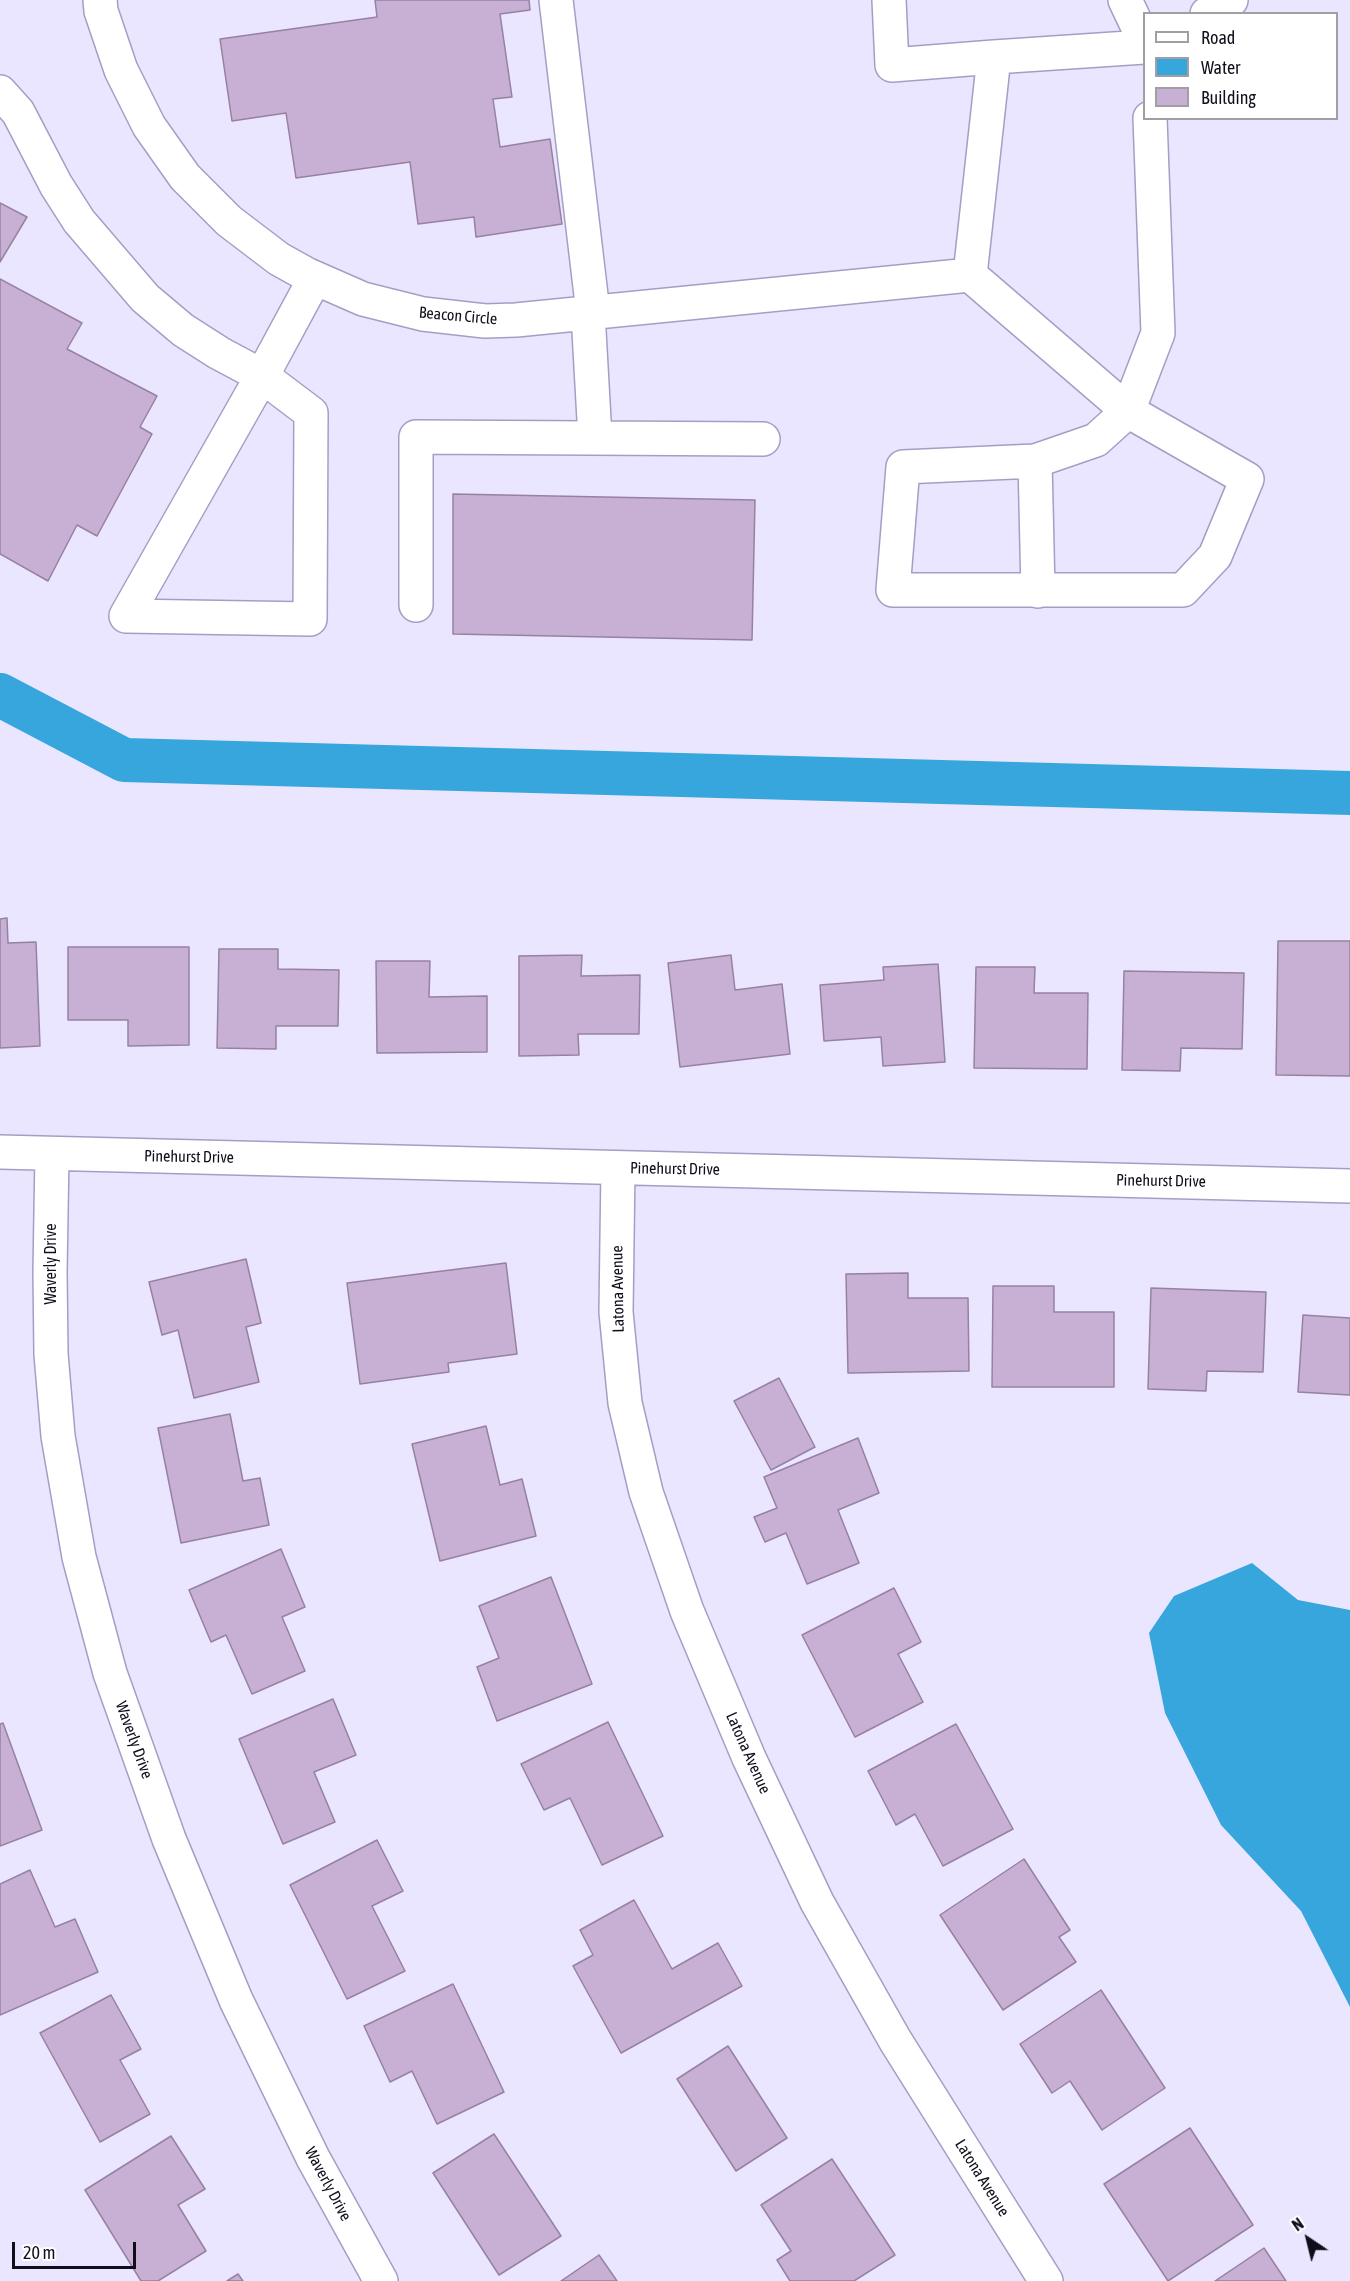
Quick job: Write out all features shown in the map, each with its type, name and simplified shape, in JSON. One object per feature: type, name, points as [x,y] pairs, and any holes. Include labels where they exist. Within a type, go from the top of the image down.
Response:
[{"type":"street","name":"Beacon Circle","points":[[100,0],[101,11],[121,70],[149,126],[185,177],[229,221],[279,259],[315,278],[363,298],[423,314],[485,321],[590,313],[970,274]]},
{"type":"street","points":[[556,0],[590,313],[595,438]]},
{"type":"street","points":[[889,0],[892,65],[1143,47]]},
{"type":"street","points":[[1125,0],[1143,38]]},
{"type":"street","points":[[1210,12],[1231,0]]},
{"type":"street","points":[[994,57],[970,274],[1128,411],[1247,479],[1215,556],[1183,590],[893,590],[903,467],[1035,461],[1096,440],[1128,411],[1158,333],[1150,120]]},
{"type":"street","points":[[0,92],[18,112],[56,185],[79,221],[145,298],[183,330],[261,376],[311,413],[310,619],[126,616],[150,575],[261,376],[315,278]]},
{"type":"street","points":[[416,605],[416,437],[763,439]]},
{"type":"street","points":[[1035,461],[1038,591]]},
{"type":"street","name":"Pinehurst Drive","points":[[0,1152],[1350,1186]]},
{"type":"street","name":"Waverly Drive","points":[[52,1154],[51,1354],[58,1436],[79,1557],[110,1673],[169,1839],[236,2000],[313,2158],[381,2281]]},
{"type":"street","name":"Latona Avenue","points":[[618,1168],[616,1312],[625,1403],[646,1492],[687,1611],[748,1758],[817,1902],[895,2040],[1046,2281]]},
{"type":"water","points":[[1252,1563],[1298,1600],[1350,1610],[1350,2007],[1301,1911],[1221,1825],[1165,1713],[1149,1633],[1174,1596]]},
{"type":"building","points":[[375,0],[529,0],[530,10],[500,14],[512,97],[493,99],[500,147],[550,139],[562,224],[476,237],[474,217],[418,224],[410,162],[296,178],[286,113],[232,121],[220,39],[377,17]]},
{"type":"building","points":[[0,203],[27,217],[0,262]]},
{"type":"building","points":[[0,279],[82,323],[67,349],[157,396],[140,427],[152,434],[97,536],[77,525],[48,581],[0,554]]},
{"type":"building","points":[[453,494],[755,500],[752,640],[453,634]]},
{"type":"building","points":[[7,918],[8,943],[36,942],[40,1046],[0,1048],[0,919]]},
{"type":"building","points":[[1278,941],[1350,941],[1350,1076],[1276,1075]]},
{"type":"building","points":[[68,947],[189,947],[189,1045],[128,1046],[128,1020],[68,1020]]},
{"type":"building","points":[[219,949],[278,949],[278,969],[339,970],[338,1026],[276,1026],[276,1049],[217,1048]]},
{"type":"building","points":[[582,955],[581,976],[640,975],[639,1034],[578,1034],[579,1055],[519,1056],[519,956]]},
{"type":"building","points":[[731,955],[735,990],[782,984],[790,1054],[680,1067],[668,963]]},
{"type":"building","points":[[376,961],[430,961],[429,997],[487,996],[487,1052],[377,1053]]},
{"type":"building","points":[[938,964],[945,1062],[883,1066],[881,1037],[824,1041],[820,985],[884,980],[883,967]]},
{"type":"building","points":[[976,967],[1035,967],[1034,993],[1088,993],[1087,1069],[974,1068]]},
{"type":"building","points":[[1124,971],[1244,973],[1242,1049],[1181,1048],[1180,1071],[1122,1070]]},
{"type":"building","points":[[246,1259],[261,1323],[246,1327],[259,1382],[194,1398],[178,1330],[162,1335],[149,1282]]},
{"type":"building","points":[[506,1263],[517,1354],[448,1363],[449,1372],[360,1384],[347,1283]]},
{"type":"building","points":[[908,1273],[908,1298],[968,1298],[969,1371],[848,1373],[846,1274]]},
{"type":"building","points":[[993,1286],[1054,1286],[1054,1312],[1114,1312],[1114,1387],[992,1387]]},
{"type":"building","points":[[1151,1288],[1266,1292],[1263,1372],[1207,1371],[1206,1391],[1148,1389]]},
{"type":"building","points":[[1303,1315],[1350,1318],[1350,1395],[1298,1392]]},
{"type":"building","points":[[779,1378],[815,1447],[771,1470],[734,1401]]},
{"type":"building","points":[[230,1414],[243,1481],[260,1478],[269,1525],[181,1543],[158,1428]]},
{"type":"building","points":[[486,1426],[500,1485],[522,1479],[536,1536],[440,1561],[412,1444]]},
{"type":"building","points":[[858,1438],[879,1493],[838,1510],[859,1563],[807,1584],[786,1533],[765,1542],[754,1517],[777,1508],[764,1477]]},
{"type":"building","points":[[281,1549],[305,1607],[282,1617],[305,1671],[252,1694],[226,1635],[211,1642],[189,1590]]},
{"type":"building","points":[[551,1577],[592,1684],[497,1721],[477,1667],[499,1658],[479,1606]]},
{"type":"building","points":[[894,1588],[921,1642],[898,1654],[923,1702],[855,1737],[802,1635]]},
{"type":"building","points":[[333,1699],[356,1755],[314,1772],[335,1822],[283,1844],[239,1739]]},
{"type":"building","points":[[608,1722],[663,1836],[602,1865],[570,1798],[544,1810],[521,1764]]},
{"type":"building","points":[[3,1723],[42,1830],[0,1846],[0,1724]]},
{"type":"building","points":[[956,1724],[1013,1829],[943,1866],[915,1814],[896,1825],[868,1771]]},
{"type":"building","points":[[377,1840],[403,1891],[372,1906],[405,1971],[347,1999],[290,1885]]},
{"type":"building","points":[[1024,1859],[1070,1930],[1059,1937],[1076,1962],[1003,2010],[940,1915]]},
{"type":"building","points":[[30,1870],[55,1927],[75,1919],[98,1972],[0,2015],[0,1884]]},
{"type":"building","points":[[634,1900],[672,1969],[718,1943],[742,1986],[621,2053],[573,1966],[593,1955],[580,1930]]},
{"type":"building","points":[[453,1984],[504,2092],[437,2124],[412,2071],[390,2082],[364,2026]]},
{"type":"building","points":[[1101,1990],[1165,2088],[1102,2130],[1070,2081],[1052,2093],[1020,2044]]},
{"type":"building","points":[[111,1995],[141,2049],[120,2060],[150,2114],[100,2142],[40,2033]]},
{"type":"building","points":[[728,2046],[787,2138],[736,2171],[677,2079]]},
{"type":"building","points":[[1190,2128],[1253,2225],[1168,2281],[1104,2184]]},
{"type":"building","points":[[494,2134],[561,2236],[499,2275],[433,2173]]},
{"type":"building","points":[[171,2136],[205,2189],[178,2205],[206,2251],[158,2281],[141,2281],[85,2190]]},
{"type":"building","points":[[832,2159],[895,2255],[854,2281],[790,2281],[777,2260],[791,2251],[761,2205]]},
{"type":"building","points":[[1264,2248],[1286,2281],[1215,2281]]},
{"type":"building","points":[[599,2255],[617,2281],[561,2281]]},
{"type":"building","points":[[238,2274],[243,2281],[227,2281]]},
{"type":"waterway","points":[[0,695],[124,760],[1350,793]]}]
